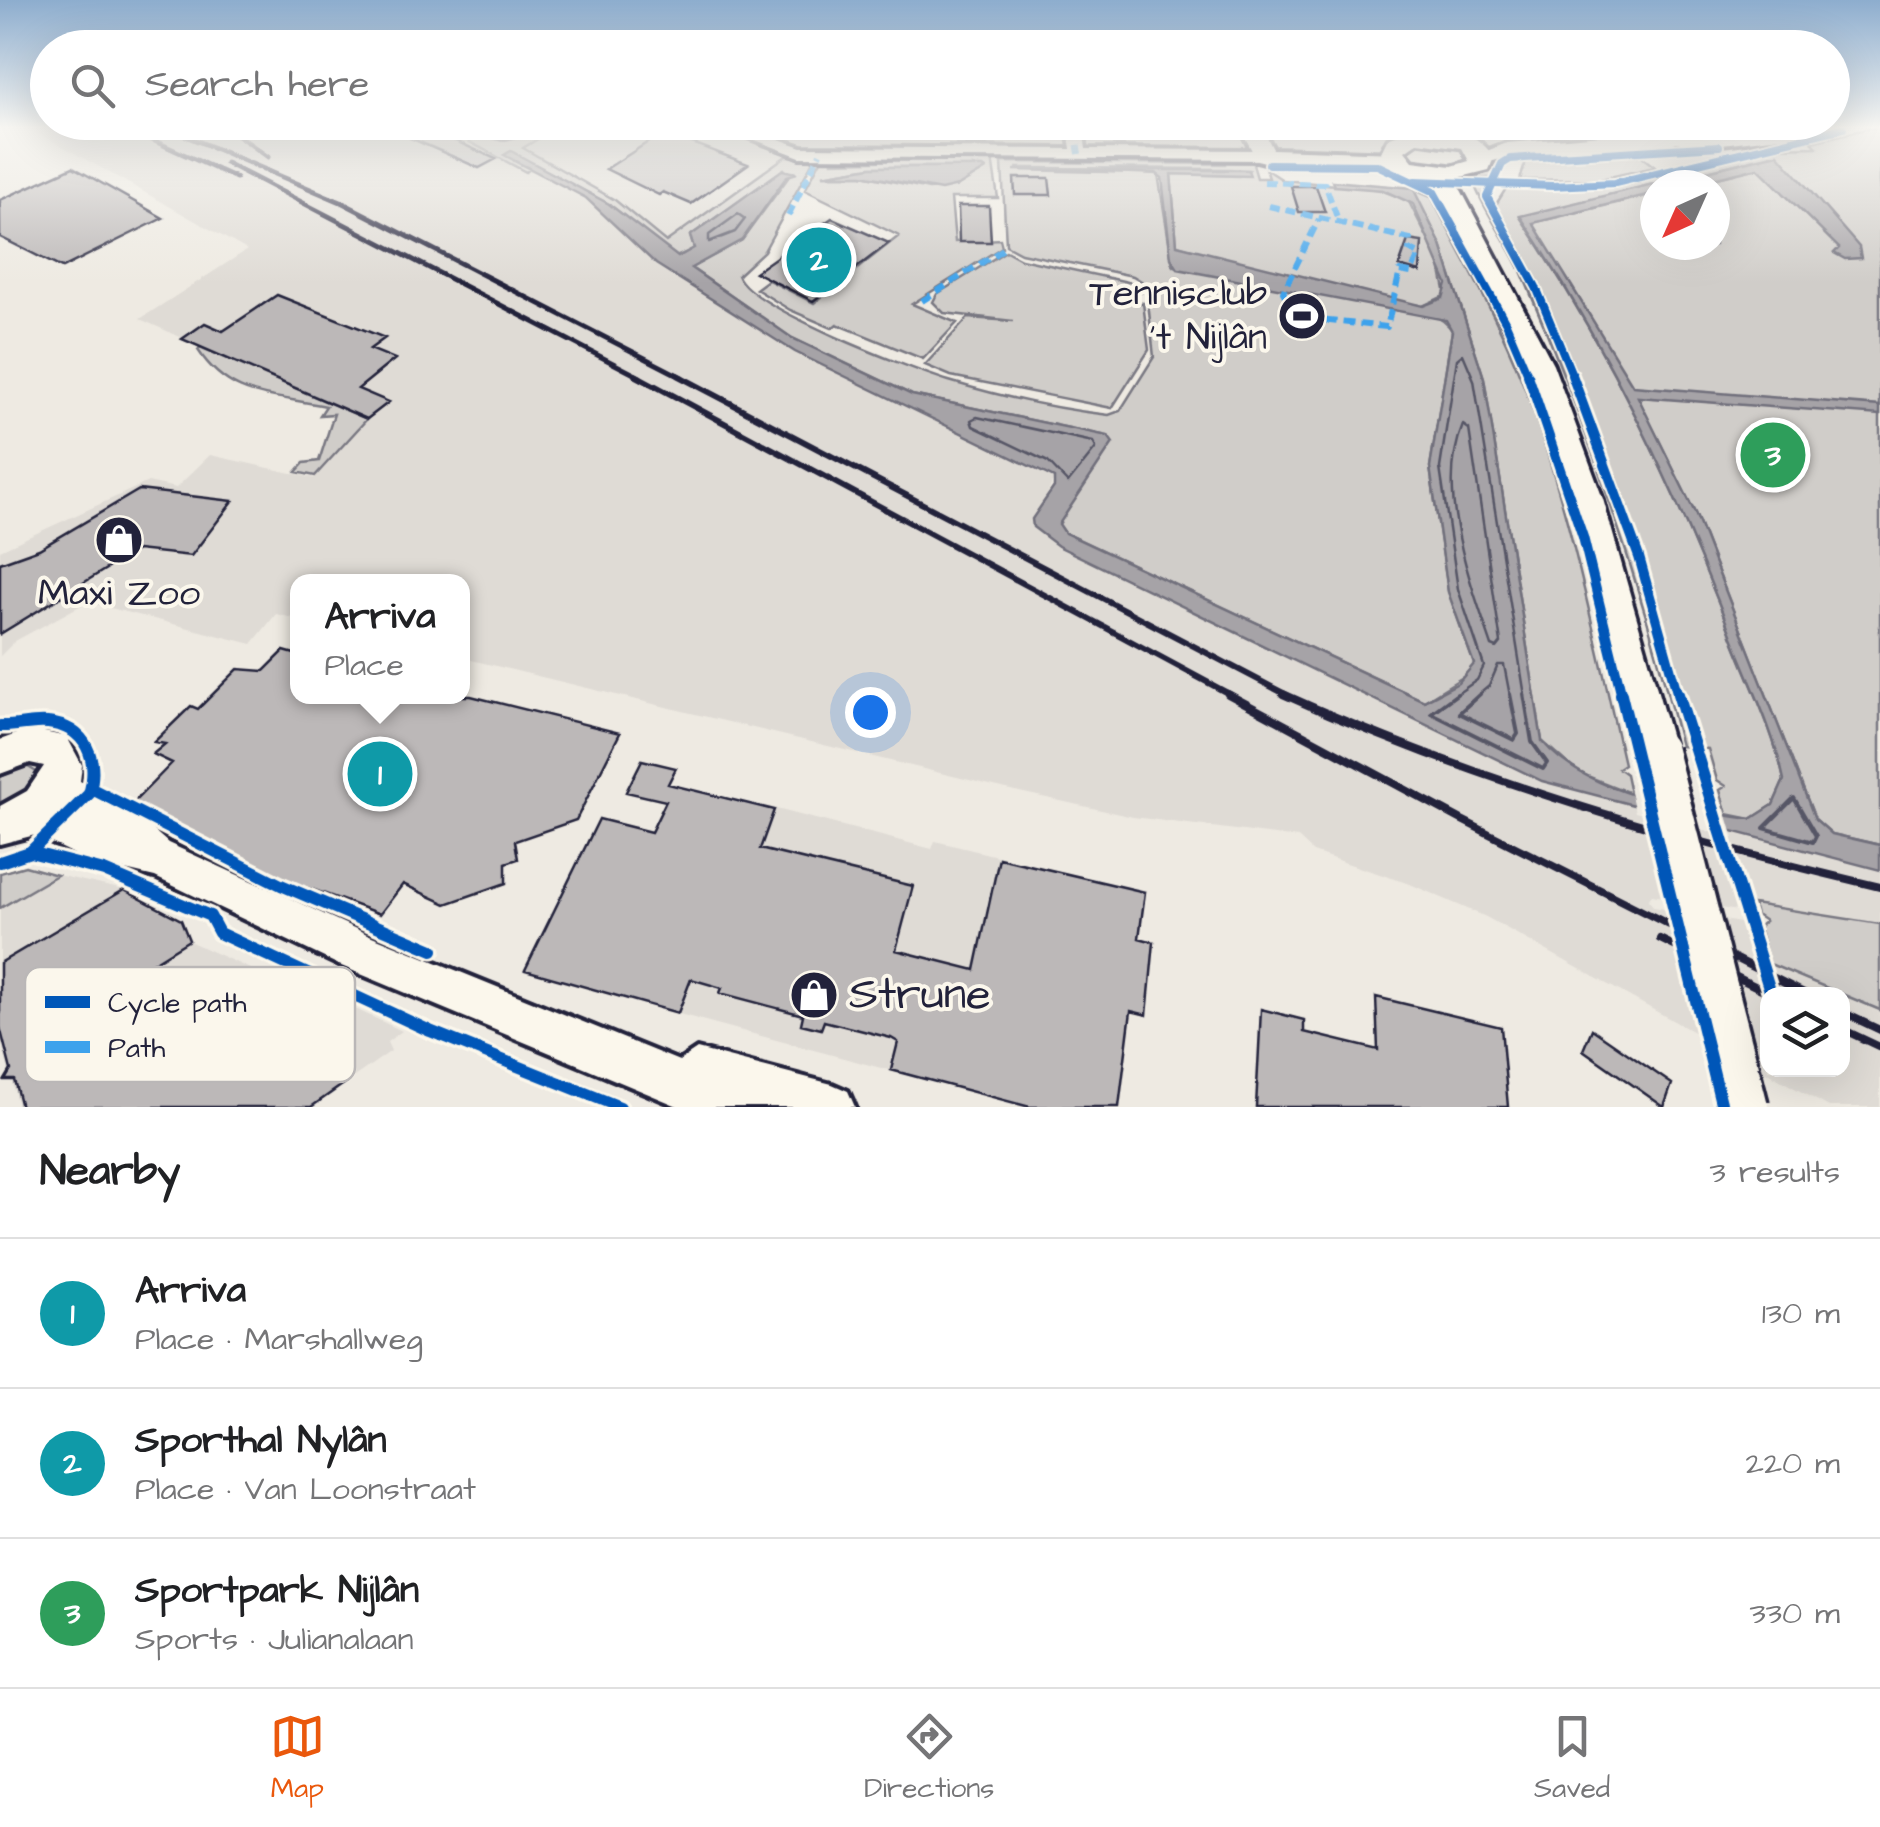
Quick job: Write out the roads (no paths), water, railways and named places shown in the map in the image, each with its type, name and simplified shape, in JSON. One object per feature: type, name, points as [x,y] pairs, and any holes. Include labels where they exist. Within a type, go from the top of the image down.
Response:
[{"type":"main road","points":[[1444,180],[1517,320],[1555,406],[1666,754],[1770,1107]]},
{"type":"main road","points":[[1454,180],[1482,217],[1532,310],[1571,406],[1614,530],[1746,1107]]},
{"type":"main road","points":[[3,753],[30,746],[54,749],[63,765],[60,780],[42,803],[6,823]]},
{"type":"main road","points":[[60,780],[64,793],[113,820],[210,900],[354,950],[595,1048],[686,1090],[736,1107]]},
{"type":"main road","points":[[6,823],[38,817],[91,843],[160,859]]},
{"type":"main road","points":[[595,1048],[832,1107]]},
{"type":"water","points":[[551,180],[564,180],[609,204],[678,257],[694,248],[690,236],[769,180],[784,180],[742,240],[691,268],[792,338],[912,395],[1108,436],[1113,443],[1059,524],[1065,533],[1424,701],[1458,683],[1474,664],[1448,592],[1430,467],[1452,331],[1446,320],[1178,269],[1171,258],[1162,180],[1171,180],[1177,245],[1423,306],[1443,298],[1447,284],[1413,204],[1383,190],[1334,186],[1332,181],[1413,188],[1441,245],[1484,378],[1542,741],[1561,759],[1610,787],[1667,804],[1751,819],[1773,805],[1784,780],[1768,725],[1687,527],[1638,420],[1583,317],[1520,216],[1640,187],[1640,197],[1533,223],[1633,386],[1880,406],[1880,415],[1638,397],[1695,513],[1815,819],[1832,834],[1880,845],[1880,870],[1542,781],[1058,546],[1033,527],[1032,519],[1054,487],[1054,478],[795,352],[656,264],[586,198]]},
{"type":"water","points":[[887,180],[968,180],[941,190]]},
{"type":"water","points":[[1770,180],[1800,180],[1859,247],[1861,258],[1845,259],[1834,253],[1839,248]]},
{"type":"railway","points":[[258,180],[640,377]]},
{"type":"railway","points":[[288,180],[341,202],[682,377]]},
{"type":"railway","points":[[635,375],[1233,696]]},
{"type":"railway","points":[[677,375],[1289,696]]},
{"type":"railway","points":[[1228,694],[1462,820],[1792,987]]},
{"type":"railway","points":[[1283,694],[1502,781],[1652,828],[1880,887]]},
{"type":"railway","points":[[1660,939],[1760,989]]},
{"type":"railway","points":[[1850,1016],[1880,1030]]},
{"type":"railway","points":[[1850,1033],[1880,1047]]},
{"type":"place","name":"Sporthal Nylân","points":[[819,260]]},
{"type":"place","name":"Tennisclub 't Nijlân","points":[[1302,316]]},
{"type":"place","name":"Sportpark Nijlân","points":[[1773,455]]},
{"type":"place","name":"Maxi Zoo","points":[[119,540]]},
{"type":"place","name":"Arriva","points":[[380,774]]},
{"type":"place","name":"Strune","points":[[814,995]]}]
